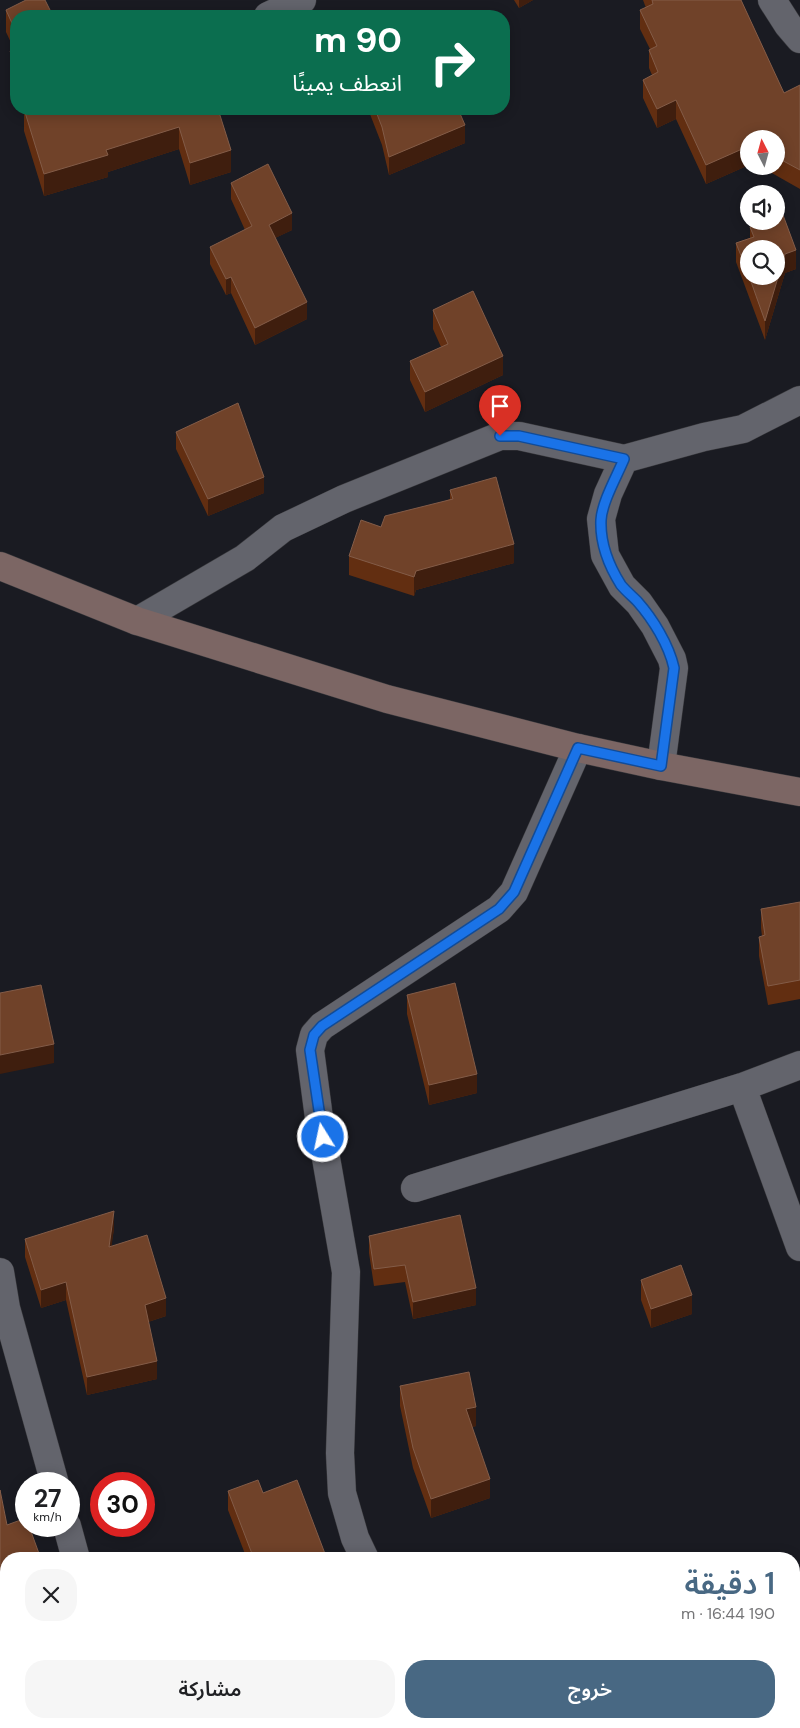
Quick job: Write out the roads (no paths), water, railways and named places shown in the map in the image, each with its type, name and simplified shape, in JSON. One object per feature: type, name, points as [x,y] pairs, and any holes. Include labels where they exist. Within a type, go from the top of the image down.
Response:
[{"type":"main road","points":[[0,566],[137,621],[387,700],[578,748],[661,766],[800,792]]},
{"type":"street","points":[[281,10],[302,0]]},
{"type":"street","points":[[772,0],[788,25],[800,39]]},
{"type":"street","points":[[137,621],[245,558],[283,528],[344,499],[500,436],[519,436],[624,459],[704,437],[742,429],[800,400]]},
{"type":"street","points":[[624,459],[608,494],[601,519],[605,555],[622,586],[639,603],[655,626],[672,659],[674,668],[661,766]]},
{"type":"street","points":[[362,1552],[355,1538],[342,1493],[340,1453],[346,1272],[319,1118],[310,1050],[314,1035],[322,1026],[499,909],[514,892],[578,748]]},
{"type":"street","points":[[416,1188],[742,1087],[800,1065]]},
{"type":"street","points":[[742,1087],[800,1247]]},
{"type":"street","points":[[0,1272],[6,1308],[52,1472]]},
{"type":"street","points":[[70,1537],[74,1552]]}]
